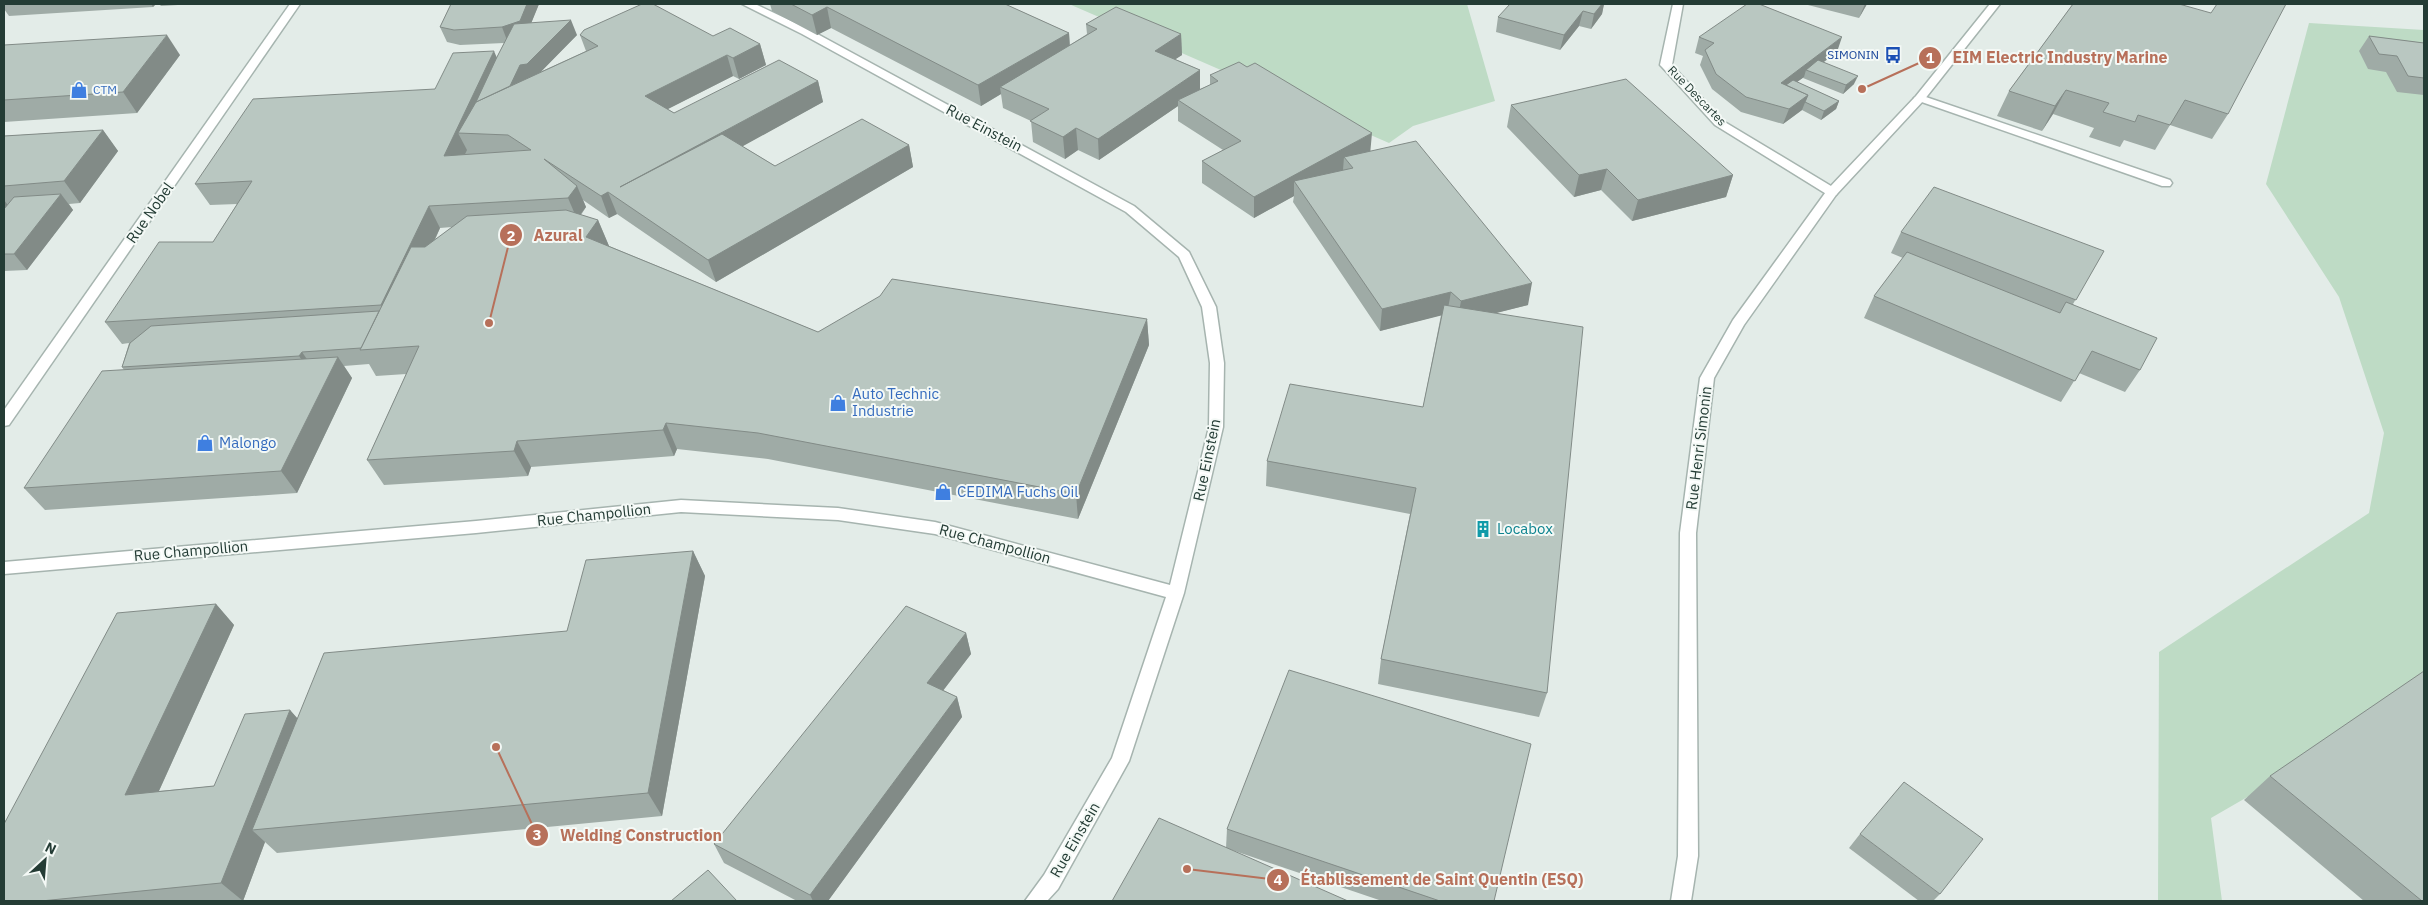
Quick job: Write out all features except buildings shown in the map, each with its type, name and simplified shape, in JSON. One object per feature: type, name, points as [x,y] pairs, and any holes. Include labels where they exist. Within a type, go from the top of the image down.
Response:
[{"type":"street","name":"Rue Nobel","points":[[4,421],[295,4]]},
{"type":"street","name":"Rue Einstein","points":[[747,4],[806,32],[1121,204],[1184,255],[1209,307],[1217,363],[1216,427],[1176,593],[1120,761],[1051,882],[1036,901]]},
{"type":"street","name":"Rue Descartes","points":[[1678,4],[1666,65],[1719,123],[1832,192]]},
{"type":"street","name":"Rue Henri Simonin","points":[[1681,901],[1688,856],[1688,533],[1708,378],[1738,323],[1832,192],[1920,98],[1995,4]]},
{"type":"street","points":[[1920,98],[2166,183]]},
{"type":"street","name":"Rue Champollion","points":[[4,568],[476,527],[681,506],[838,514],[935,528],[1176,593]]},
{"type":"green space","points":[[1069,4],[1467,4],[1495,101],[1413,126],[1389,143]]},
{"type":"green space","points":[[2309,23],[2424,30],[2424,695],[2211,818],[2222,901],[2158,901],[2159,652],[2369,513],[2384,433],[2339,297],[2266,184]]},
{"type":"place","name":"SIMONIN","points":[[1893,55]]},
{"type":"place","name":"EIM Electric Industry Marine","points":[[1862,89]]},
{"type":"place","name":"CTM","points":[[79,90]]},
{"type":"place","name":"Azural","points":[[489,323]]},
{"type":"place","name":"Auto Technic Industrie","points":[[838,403]]},
{"type":"place","name":"Malongo","points":[[205,443]]},
{"type":"place","name":"CEDIMA Fuchs Oil","points":[[943,492]]},
{"type":"place","name":"Locabox","points":[[1483,529]]},
{"type":"place","name":"Welding Construction","points":[[496,747]]},
{"type":"place","name":"Établissement de Saint Quentin (ESQ)","points":[[1187,869]]}]
